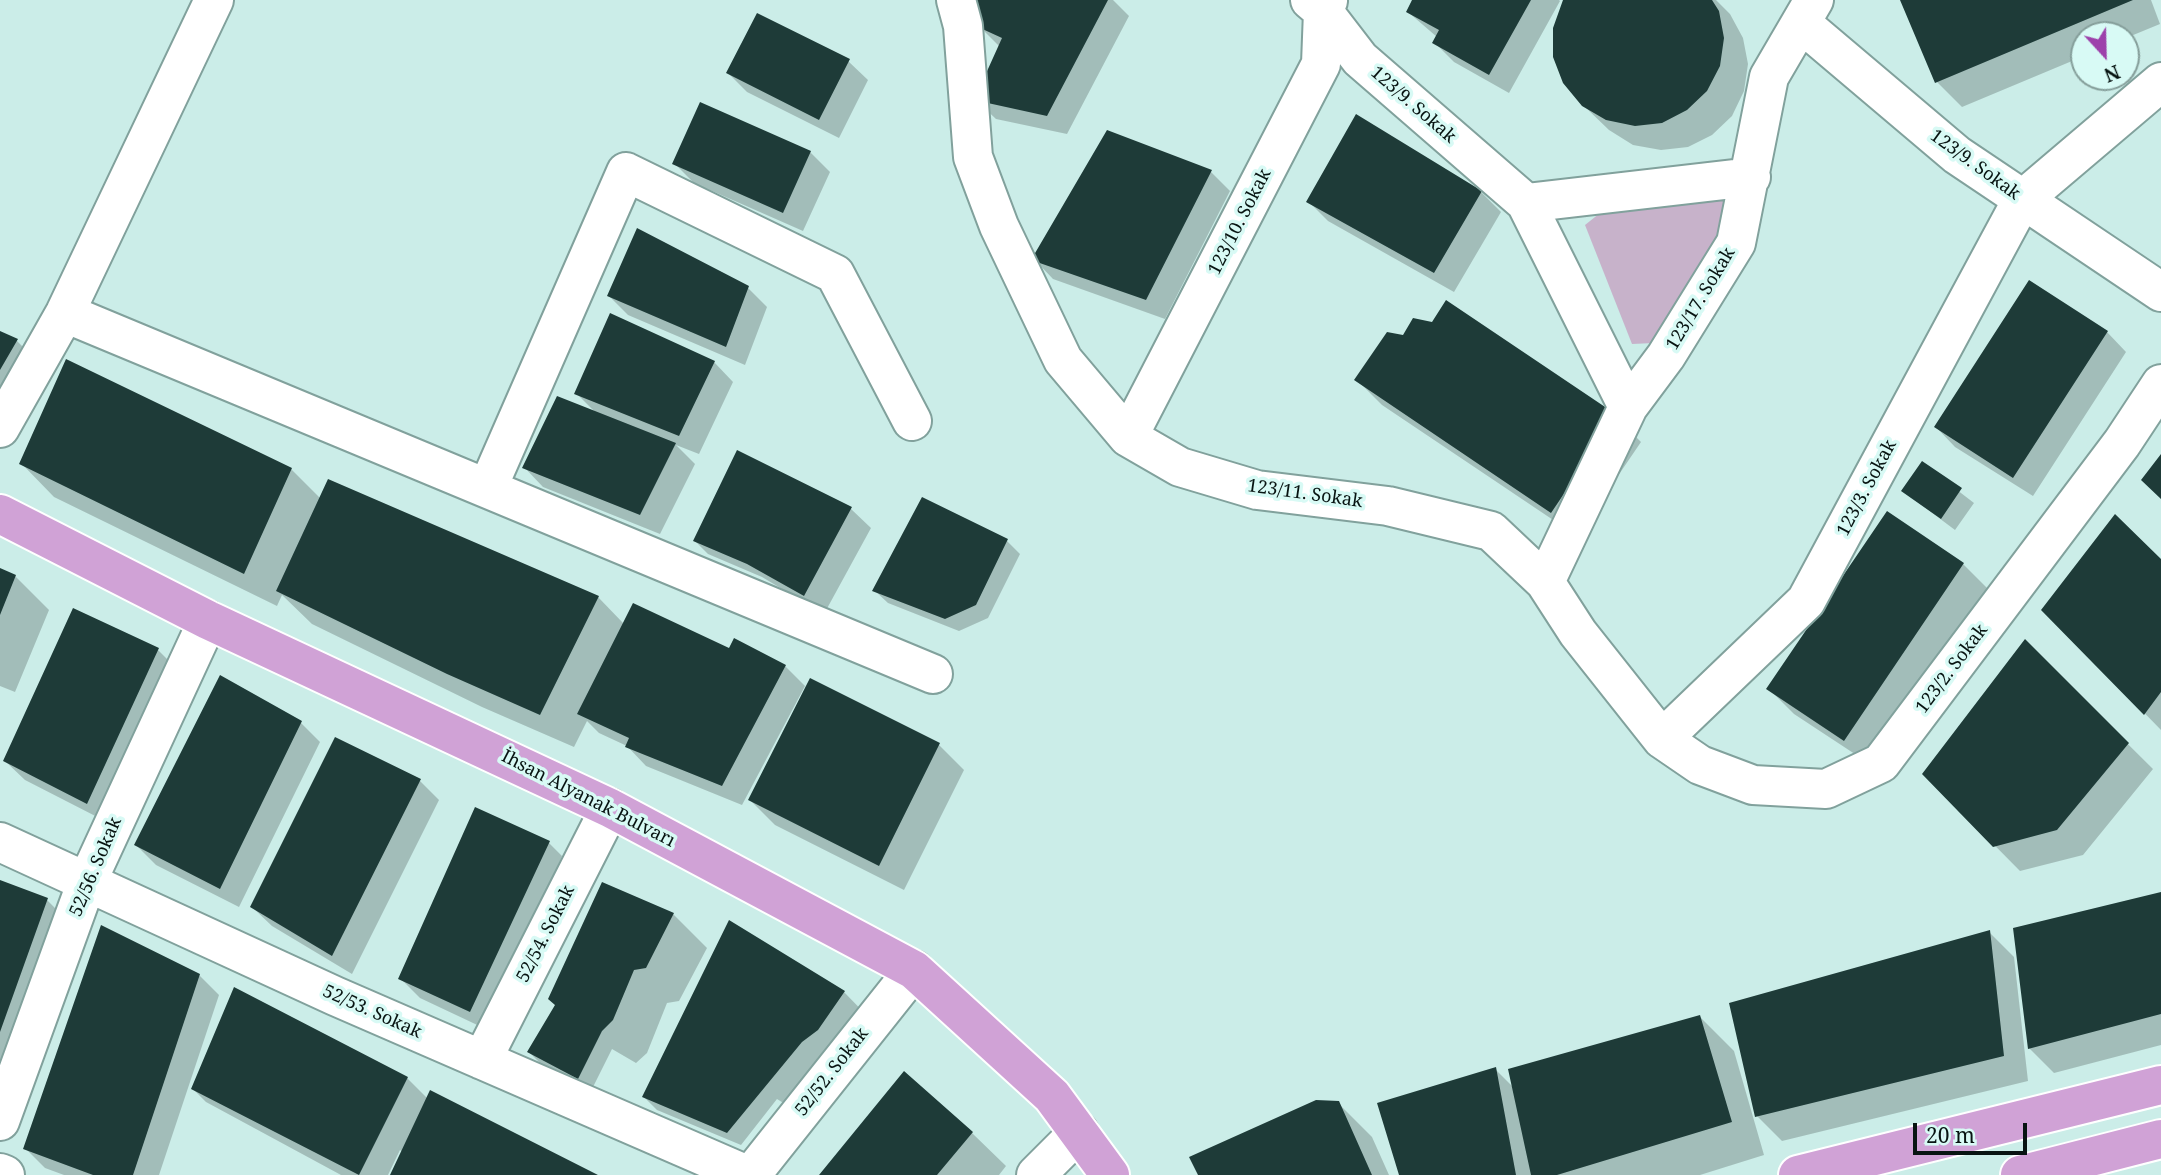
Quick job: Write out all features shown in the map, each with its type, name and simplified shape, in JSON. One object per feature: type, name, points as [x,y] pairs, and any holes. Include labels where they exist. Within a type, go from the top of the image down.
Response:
[{"type":"main road","name":"İhsan Alyanak Bulvarı","points":[[0,514],[208,620],[610,808],[914,970],[1052,1096],[1110,1175]]},
{"type":"main road","points":[[1798,1175],[2161,1085]]},
{"type":"main road","points":[[2020,1175],[2161,1139]]},
{"type":"street","points":[[0,428],[65,313],[214,0]]},
{"type":"street","name":"123/11. Sokak","points":[[956,0],[963,26],[973,157],[999,226],[1063,360],[1128,437],[1180,467],[1257,490],[1388,506],[1491,531],[1545,582],[1586,643],[1662,738]]},
{"type":"street","name":"123/10. Sokak","points":[[1128,437],[1321,64],[1320,4]]},
{"type":"street","name":"123/9. Sokak","points":[[1320,4],[1360,59],[1525,202],[1628,407]]},
{"type":"street","name":"123/9. Sokak","points":[[1807,12],[1957,155],[2161,292]]},
{"type":"street","name":"123/17. Sokak","points":[[1545,582],[1628,407],[1666,356],[1736,243],[1769,76],[1807,12]]},
{"type":"street","points":[[2022,200],[2161,82]]},
{"type":"street","points":[[488,487],[626,172],[835,274],[912,421]]},
{"type":"street","points":[[1525,202],[1751,177]]},
{"type":"street","name":"123/3. Sokak","points":[[1662,738],[1806,601],[2022,200]]},
{"type":"street","points":[[65,313],[933,674]]},
{"type":"street","name":"123/2. Sokak","points":[[1662,738],[1700,765],[1753,785],[1826,789],[1881,763],[2122,443],[2161,384]]},
{"type":"street","name":"52/56. Sokak","points":[[0,1121],[86,884],[208,620]]},
{"type":"street","name":"52/54. Sokak","points":[[482,1060],[610,808]]},
{"type":"street","name":"52/53. Sokak","points":[[0,842],[86,884],[749,1175]]},
{"type":"street","name":"52/52. Sokak","points":[[749,1175],[914,970]]},
{"type":"street","points":[[1036,1175],[1079,1132]]},
{"type":"shaded area","points":[[1724,199],[1727,226],[1654,343],[1632,344],[1585,225],[1600,213]]},
{"type":"building","points":[[962,0],[1108,0],[1047,116],[974,100],[1002,38],[978,27]]},
{"type":"building","points":[[1412,0],[1531,0],[1489,75],[1432,43],[1439,30],[1406,12]]},
{"type":"building","points":[[1563,0],[1712,0],[1719,11],[1724,38],[1720,66],[1707,91],[1687,110],[1662,123],[1635,126],[1606,120],[1582,106],[1563,83],[1553,57],[1553,28]]},
{"type":"building","points":[[1900,0],[2133,0],[2083,21],[2070,21],[2070,26],[1935,83]]},
{"type":"building","points":[[757,13],[850,59],[819,120],[726,73]]},
{"type":"building","points":[[700,102],[811,151],[783,213],[672,164]]},
{"type":"building","points":[[1356,114],[1482,191],[1434,273],[1306,202]]},
{"type":"building","points":[[1107,130],[1212,170],[1146,300],[1031,260]]},
{"type":"building","points":[[637,228],[749,286],[726,347],[607,296]]},
{"type":"building","points":[[2029,280],[2108,331],[2013,478],[1934,427]]},
{"type":"building","points":[[1446,300],[1617,415],[1551,513],[1354,380],[1387,332],[1403,335],[1413,318],[1432,322]]},
{"type":"building","points":[[610,313],[715,361],[679,436],[574,394]]},
{"type":"building","points":[[0,331],[18,339],[0,370]]},
{"type":"building","points":[[66,359],[292,468],[244,574],[19,464]]},
{"type":"building","points":[[557,396],[676,443],[640,515],[522,468]]},
{"type":"building","points":[[737,450],[852,507],[804,596],[747,564],[693,541]]},
{"type":"building","points":[[2161,454],[2161,499],[2141,480]]},
{"type":"building","points":[[1922,461],[1962,488],[1941,519],[1901,491]]},
{"type":"building","points":[[328,479],[599,596],[540,715],[447,674],[276,591]]},
{"type":"building","points":[[922,497],[1008,539],[976,605],[945,619],[872,591]]},
{"type":"building","points":[[1887,511],[1964,563],[1844,741],[1766,689]]},
{"type":"building","points":[[2115,514],[2161,559],[2161,692],[2144,715],[2041,610]]},
{"type":"building","points":[[0,568],[16,575],[0,615]]},
{"type":"building","points":[[633,603],[729,648],[734,638],[786,665],[722,786],[625,747],[629,738],[577,714]]},
{"type":"building","points":[[73,608],[159,648],[87,804],[3,761]]},
{"type":"building","points":[[2025,639],[2129,743],[2057,830],[1993,847],[1922,774]]},
{"type":"building","points":[[220,675],[302,721],[220,889],[134,845]]},
{"type":"building","points":[[810,678],[940,743],[879,866],[748,800]]},
{"type":"building","points":[[335,737],[421,779],[332,956],[250,907]]},
{"type":"building","points":[[475,807],[550,841],[470,1012],[398,979]]},
{"type":"building","points":[[0,880],[48,898],[0,1032]]},
{"type":"building","points":[[602,882],[674,913],[646,968],[634,970],[613,1020],[602,1031],[578,1079],[527,1052],[555,1005],[548,999]]},
{"type":"building","points":[[2161,892],[2161,1014],[2028,1049],[2013,928]]},
{"type":"building","points":[[729,920],[845,991],[818,1030],[802,1042],[727,1133],[642,1097]]},
{"type":"building","points":[[101,925],[200,974],[133,1175],[93,1175],[23,1149]]},
{"type":"building","points":[[1990,930],[2004,1056],[1755,1117],[1729,1003]]},
{"type":"building","points":[[234,987],[408,1077],[359,1175],[191,1089]]},
{"type":"building","points":[[1700,1015],[1732,1122],[1557,1175],[1531,1175],[1508,1069]]},
{"type":"building","points":[[1496,1067],[1516,1175],[1399,1175],[1377,1103]]},
{"type":"building","points":[[904,1071],[973,1132],[937,1175],[819,1175]]},
{"type":"building","points":[[430,1090],[598,1175],[390,1175]]},
{"type":"building","points":[[1316,1100],[1339,1101],[1372,1175],[1198,1175],[1189,1157]]}]
